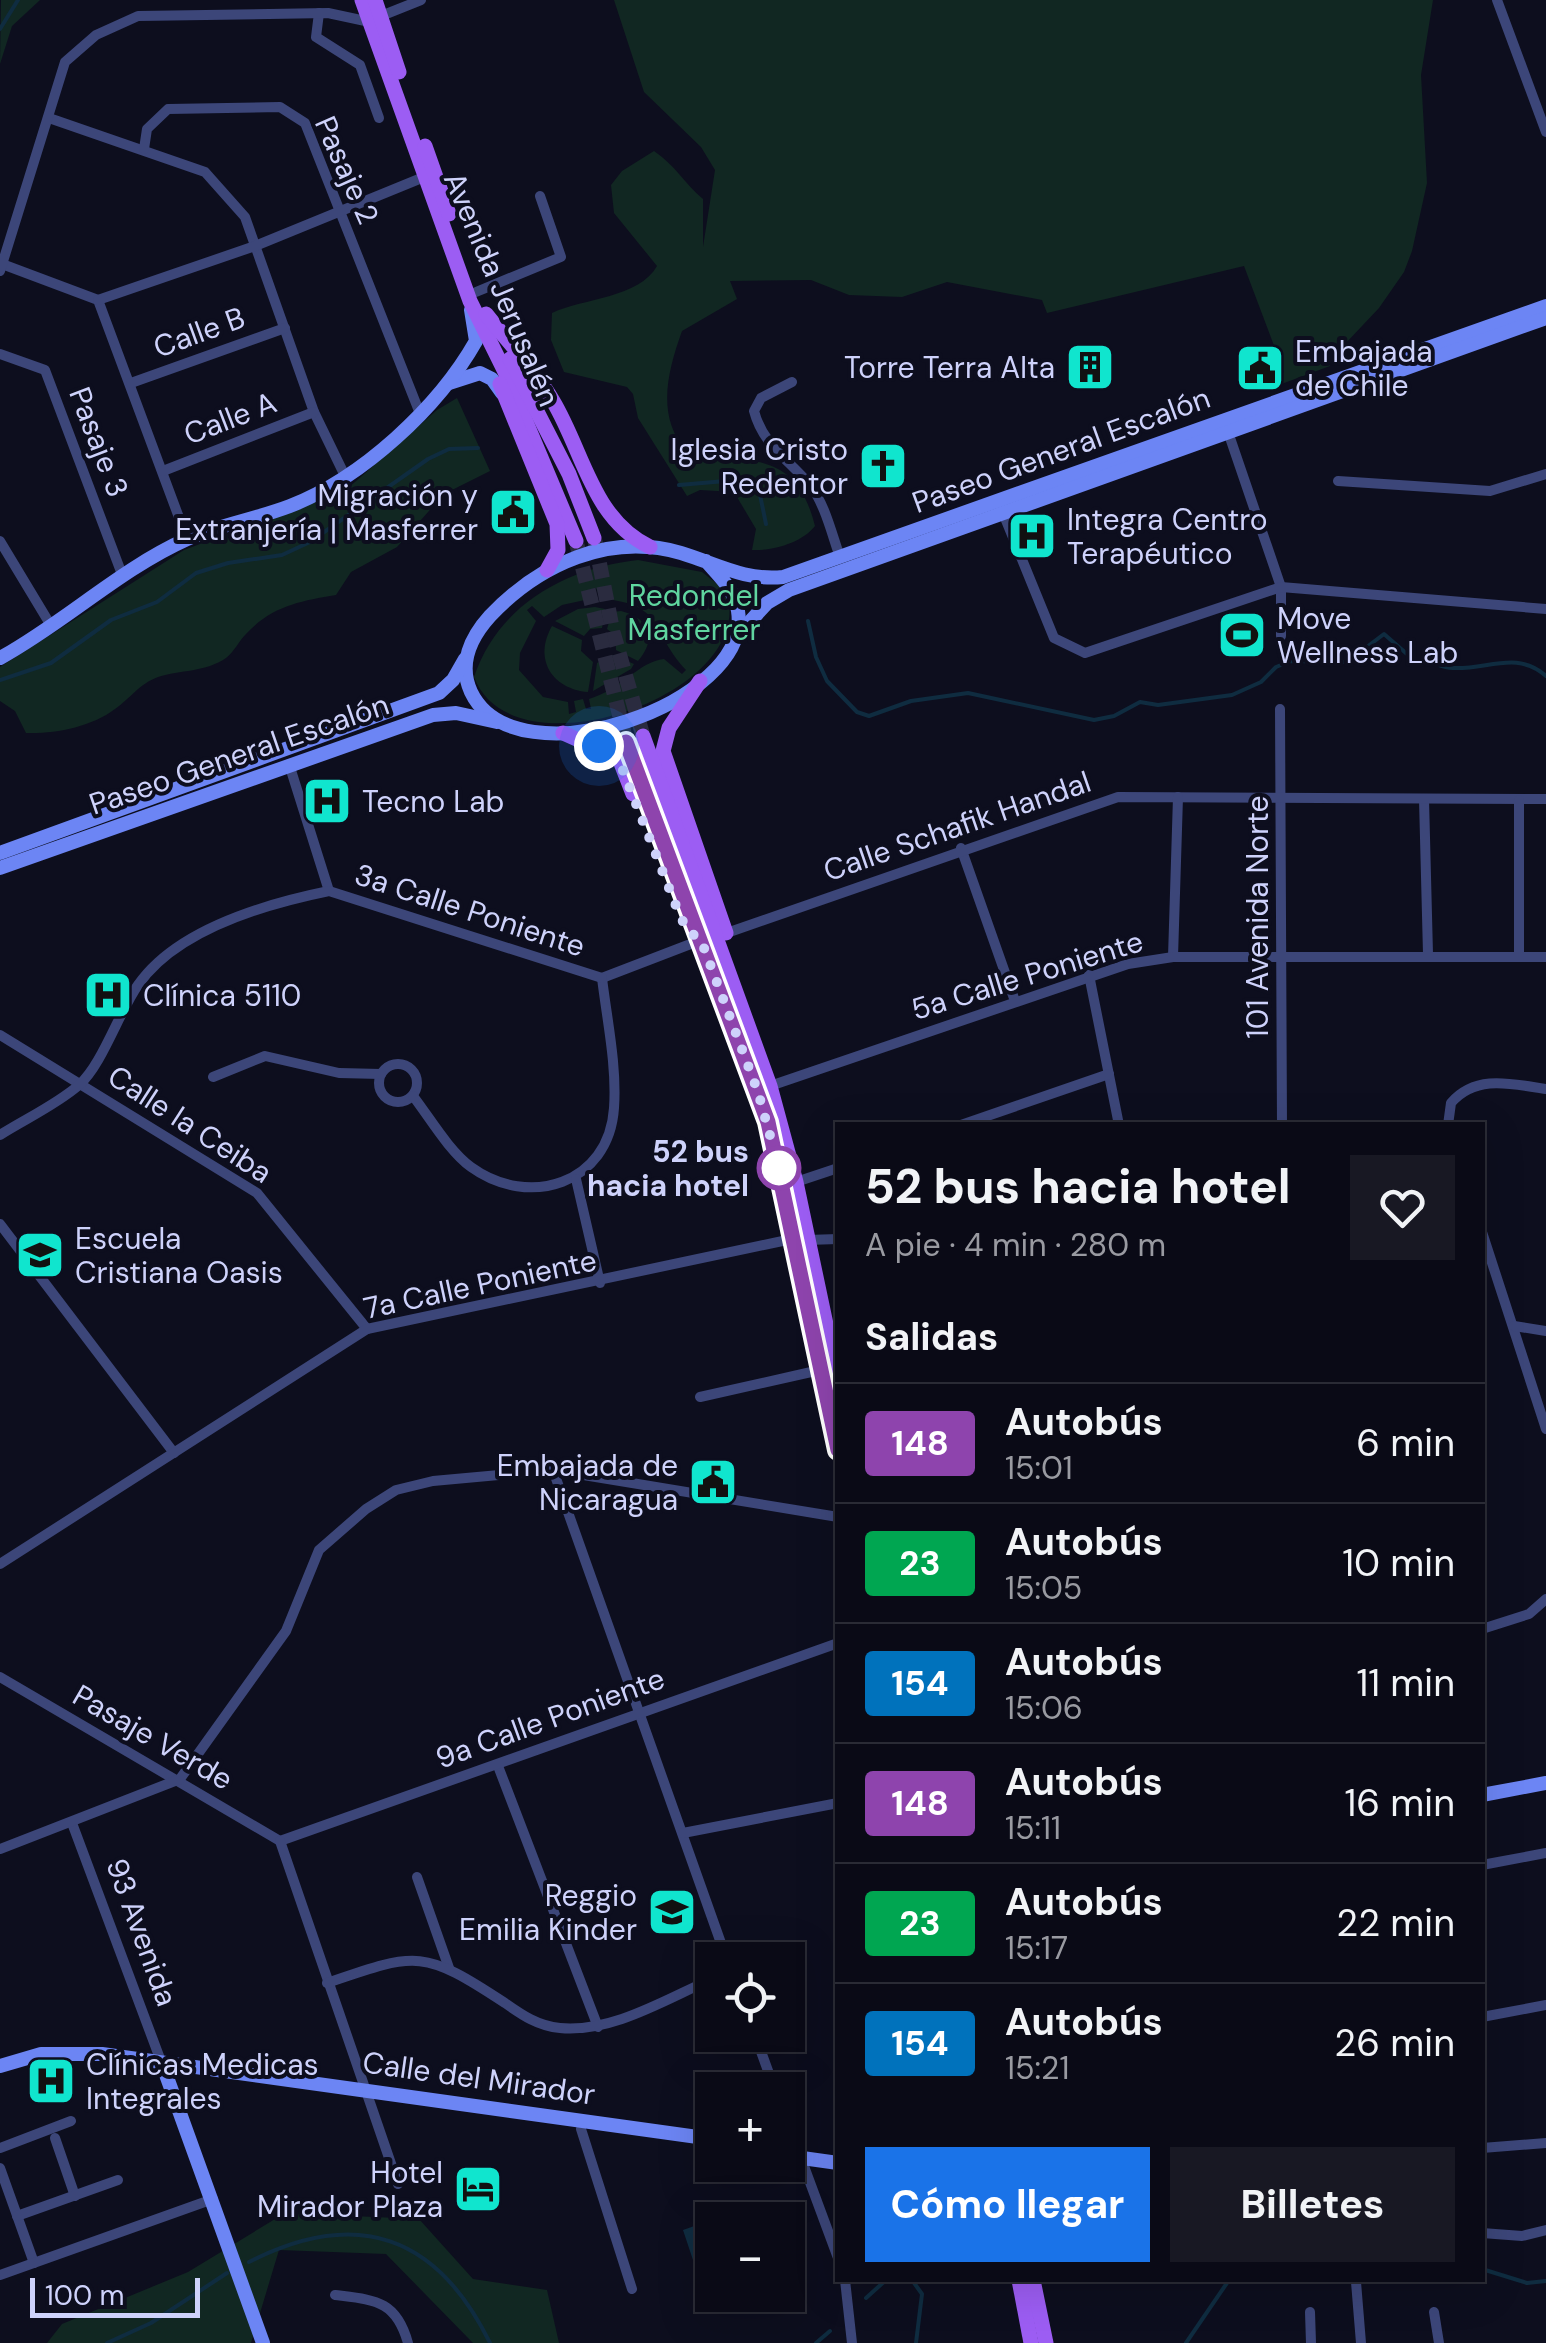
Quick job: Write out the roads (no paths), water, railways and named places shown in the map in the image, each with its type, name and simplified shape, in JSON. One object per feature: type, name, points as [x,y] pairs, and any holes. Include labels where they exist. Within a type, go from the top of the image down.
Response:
[{"type":"main road","name":"Avenida Jerusalén","points":[[362,0],[376,13],[473,297],[486,314],[560,458],[594,538]]},
{"type":"main road","name":"Avenida Jerusalén","points":[[376,13],[424,176],[576,541]]},
{"type":"main road","points":[[0,658],[187,539],[289,506],[346,478],[420,412],[476,340],[473,297]]},
{"type":"main road","points":[[473,297],[506,400],[557,524],[558,550],[547,570]]},
{"type":"main road","name":"Paseo General Escalón","points":[[1226,426],[1546,306]]},
{"type":"main road","points":[[486,314],[551,397],[606,512],[629,537],[650,547],[706,561],[735,597],[739,622],[736,637],[720,662],[700,681],[667,705],[622,725],[562,733]]},
{"type":"main road","name":"Paseo General Escalón","points":[[706,561],[762,580],[1000,506],[1546,318]]},
{"type":"main road","points":[[440,388],[462,376],[480,374],[492,380],[506,400]]},
{"type":"main road","name":"Paseo General Escalón","points":[[736,637],[767,603],[789,590],[1000,506]]},
{"type":"main road","points":[[650,547],[617,547],[584,554],[547,570],[512,594],[480,626],[465,658],[474,697],[500,723],[562,733],[618,758],[688,931],[714,936]]},
{"type":"main road","name":"Paseo General Escalón","points":[[0,853],[438,693],[453,680],[465,658]]},
{"type":"main road","points":[[700,681],[669,728],[662,751],[835,1369]]},
{"type":"main road","name":"Paseo General Escalón","points":[[0,868],[432,714],[456,713],[500,723]]},
{"type":"main road","points":[[634,739],[674,877],[714,936],[770,1086],[796,1182],[799,1239],[835,1437]]},
{"type":"main road","points":[[1485,1794],[1546,1783]]},
{"type":"main road","name":"Calle del Mirador","points":[[0,2069],[55,2053],[695,2140]]},
{"type":"main road","name":"93 Avenida","points":[[162,2066],[263,2343]]},
{"type":"main road","name":"Calle del Mirador","points":[[365,2094],[581,2129],[695,2140]]},
{"type":"main road","points":[[805,2155],[835,2160]]},
{"type":"main road","points":[[1018,2282],[1031,2343]]},
{"type":"main road","points":[[1033,2282],[1046,2343]]},
{"type":"street","points":[[421,0],[376,13],[138,16],[96,35],[66,62],[1,267],[98,300],[255,246],[424,176]]},
{"type":"street","points":[[1497,0],[1540,96],[1546,132]]},
{"type":"street","points":[[319,13],[316,37],[360,64],[379,118]]},
{"type":"street","name":"Pasaje 2","points":[[144,148],[147,129],[168,109],[280,106],[305,123],[420,412]]},
{"type":"street","points":[[49,118],[144,148],[205,172],[219,183],[245,218],[314,412],[346,478]]},
{"type":"street","points":[[473,297],[562,257],[540,196]]},
{"type":"street","points":[[98,300],[187,539]]},
{"type":"street","name":"Calle B","points":[[131,383],[284,328]]},
{"type":"street","name":"Pasaje 3","points":[[0,354],[45,370],[123,577]]},
{"type":"street","points":[[792,382],[761,398],[754,411],[756,420],[768,443],[811,487],[840,557]]},
{"type":"street","name":"Calle A","points":[[163,471],[314,412]]},
{"type":"street","points":[[1226,426],[1281,587],[1281,636]]},
{"type":"street","points":[[1338,480],[1490,491],[1546,474]]},
{"type":"street","points":[[1000,506],[1043,620],[1054,638],[1070,649],[1097,651],[1188,616],[1281,587],[1546,609]]},
{"type":"street","points":[[0,541],[50,624]]},
{"type":"street","name":"101 Avenida Norte","points":[[1280,709],[1282,1122]]},
{"type":"street","points":[[289,764],[329,891]]},
{"type":"street","points":[[1282,795],[1546,799]]},
{"type":"street","name":"Calle Schafik Handal","points":[[602,978],[1098,801],[1282,795]]},
{"type":"street","points":[[1173,957],[1178,797]]},
{"type":"street","points":[[1424,799],[1428,954]]},
{"type":"street","points":[[1519,800],[1519,957]]},
{"type":"street","points":[[962,848],[1016,1001]]},
{"type":"street","name":"3a Calle Poniente","points":[[0,1135],[81,1084],[139,982],[185,942],[239,918],[329,891],[602,978]]},
{"type":"street","name":"5a Calle Poniente","points":[[770,1086],[1089,975],[1173,957],[1546,957]]},
{"type":"street","points":[[1089,975],[1118,1122]]},
{"type":"street","points":[[213,1077],[265,1056],[339,1073],[381,1074],[397,1064],[409,1068],[416,1078],[413,1096],[470,1166],[523,1186],[544,1188],[576,1179],[596,1157],[614,1110],[602,978]]},
{"type":"street","name":"Calle la Ceiba","points":[[0,1035],[257,1193],[367,1329]]},
{"type":"street","points":[[381,1074],[378,1086],[390,1101],[402,1102],[413,1096]]},
{"type":"street","points":[[970,1122],[1109,1074]]},
{"type":"street","points":[[1448,1122],[1451,1103],[1468,1087],[1499,1082],[1546,1088]]},
{"type":"street","points":[[796,1182],[835,1169]]},
{"type":"street","points":[[576,1179],[600,1283]]},
{"type":"street","points":[[0,1224],[174,1453]]},
{"type":"street","name":"7a Calle Poniente","points":[[0,1564],[367,1329],[799,1239],[835,1239]]},
{"type":"street","points":[[1485,1241],[1546,1428]]},
{"type":"street","points":[[1514,1326],[1546,1331]]},
{"type":"street","points":[[700,1397],[820,1370]]},
{"type":"street","points":[[0,1848],[180,1779],[286,1631],[319,1550],[366,1509],[396,1490],[433,1481],[553,1470],[835,1517]]},
{"type":"street","points":[[553,1470],[721,1942]]},
{"type":"street","points":[[1485,1627],[1530,1614],[1546,1599]]},
{"type":"street","name":"9a Calle Poniente","points":[[280,1841],[835,1644]]},
{"type":"street","name":"Pasaje Verde","points":[[0,1677],[280,1841]]},
{"type":"street","points":[[498,1766],[598,2027]]},
{"type":"street","points":[[683,1833],[835,1803]]},
{"type":"street","name":"93 Avenida","points":[[72,1823],[162,2066]]},
{"type":"street","points":[[280,1841],[398,2184]]},
{"type":"street","points":[[1485,1864],[1546,1853]]},
{"type":"street","points":[[416,1877],[448,1968]]},
{"type":"street","points":[[327,1983],[413,1957],[448,1968],[535,2023],[560,2028],[598,2027],[695,1986]]},
{"type":"street","points":[[1485,2016],[1546,2005]]},
{"type":"street","points":[[0,2148],[70,2121]]},
{"type":"street","points":[[581,2129],[632,2289]]},
{"type":"street","points":[[55,2138],[75,2196]]},
{"type":"street","points":[[1485,2148],[1546,2143]]},
{"type":"street","points":[[0,2168],[34,2263]]},
{"type":"street","points":[[17,2216],[118,2180]]},
{"type":"street","points":[[805,2181],[835,2251]]},
{"type":"street","points":[[0,2275],[212,2199]]},
{"type":"street","points":[[1485,2232],[1522,2236],[1546,2230]]},
{"type":"street","points":[[845,2282],[852,2343]]},
{"type":"street","points":[[1356,2282],[1361,2343]]},
{"type":"street","points":[[335,2295],[390,2308],[402,2320],[408,2343]]},
{"type":"street","points":[[1310,2312],[1311,2343]]},
{"type":"street","points":[[1434,2312],[1439,2343]]},
{"type":"water","points":[[695,2226],[695,2266],[683,2230]]},
{"type":"waterway","points":[[0,29],[18,0]]},
{"type":"waterway","points":[[0,680],[51,663],[111,620],[157,602],[196,573],[228,563],[282,555],[310,542],[428,459],[449,449],[478,448]]},
{"type":"waterway","points":[[679,485],[737,480],[759,490],[766,524]]},
{"type":"waterway","points":[[808,621],[816,657],[827,681],[857,712],[869,716],[911,701],[968,693],[1094,720],[1114,716],[1140,702],[1158,705],[1232,695],[1261,682],[1276,667],[1291,661],[1347,662],[1384,634],[1415,661],[1453,668],[1524,664],[1546,676]]},
{"type":"waterway","points":[[249,2262],[288,2245],[325,2236],[359,2235],[390,2241],[419,2255],[445,2277],[469,2306],[490,2343]]},
{"type":"waterway","points":[[1485,2270],[1527,2283],[1546,2281]]},
{"type":"waterway","points":[[107,2343],[151,2323],[227,2273]]},
{"type":"waterway","points":[[866,2298],[884,2282]]},
{"type":"waterway","points":[[913,2282],[922,2294],[916,2343]]},
{"type":"waterway","points":[[1186,2343],[1228,2282]]},
{"type":"waterway","points":[[816,2343],[830,2331]]},
{"type":"tunnel","points":[[595,541],[613,632],[643,736]]},
{"type":"tunnel","points":[[577,545],[626,741]]},
{"type":"place","name":"Torre Terra Alta","points":[[1090,367]]},
{"type":"place","name":"Embajada de Chile","points":[[1260,368]]},
{"type":"place","name":"Iglesia Cristo Redentor","points":[[883,466]]},
{"type":"place","name":"Migración y Extranjería | Masferrer","points":[[513,512]]},
{"type":"place","name":"Integra Centro Terapéutico","points":[[1032,536]]},
{"type":"place","name":"Move Wellness Lab","points":[[1242,635]]},
{"type":"place","name":"Tecno Lab","points":[[327,801]]},
{"type":"place","name":"Clínica 5110","points":[[108,995]]},
{"type":"place","name":"52 bus hacia hotel","points":[[779,1168]]},
{"type":"place","name":"Escuela Cristiana Oasis","points":[[40,1255]]},
{"type":"place","name":"Embajada de Nicaragua","points":[[713,1482]]},
{"type":"place","name":"Reggio Emilia Kinder","points":[[672,1912]]},
{"type":"place","name":"Clínicas Medicas Integrales","points":[[51,2081]]},
{"type":"place","name":"Hotel Mirador Plaza","points":[[478,2189]]},
{"type":"park label","name":"Redondel Masferrer","points":[[694,612]]}]
